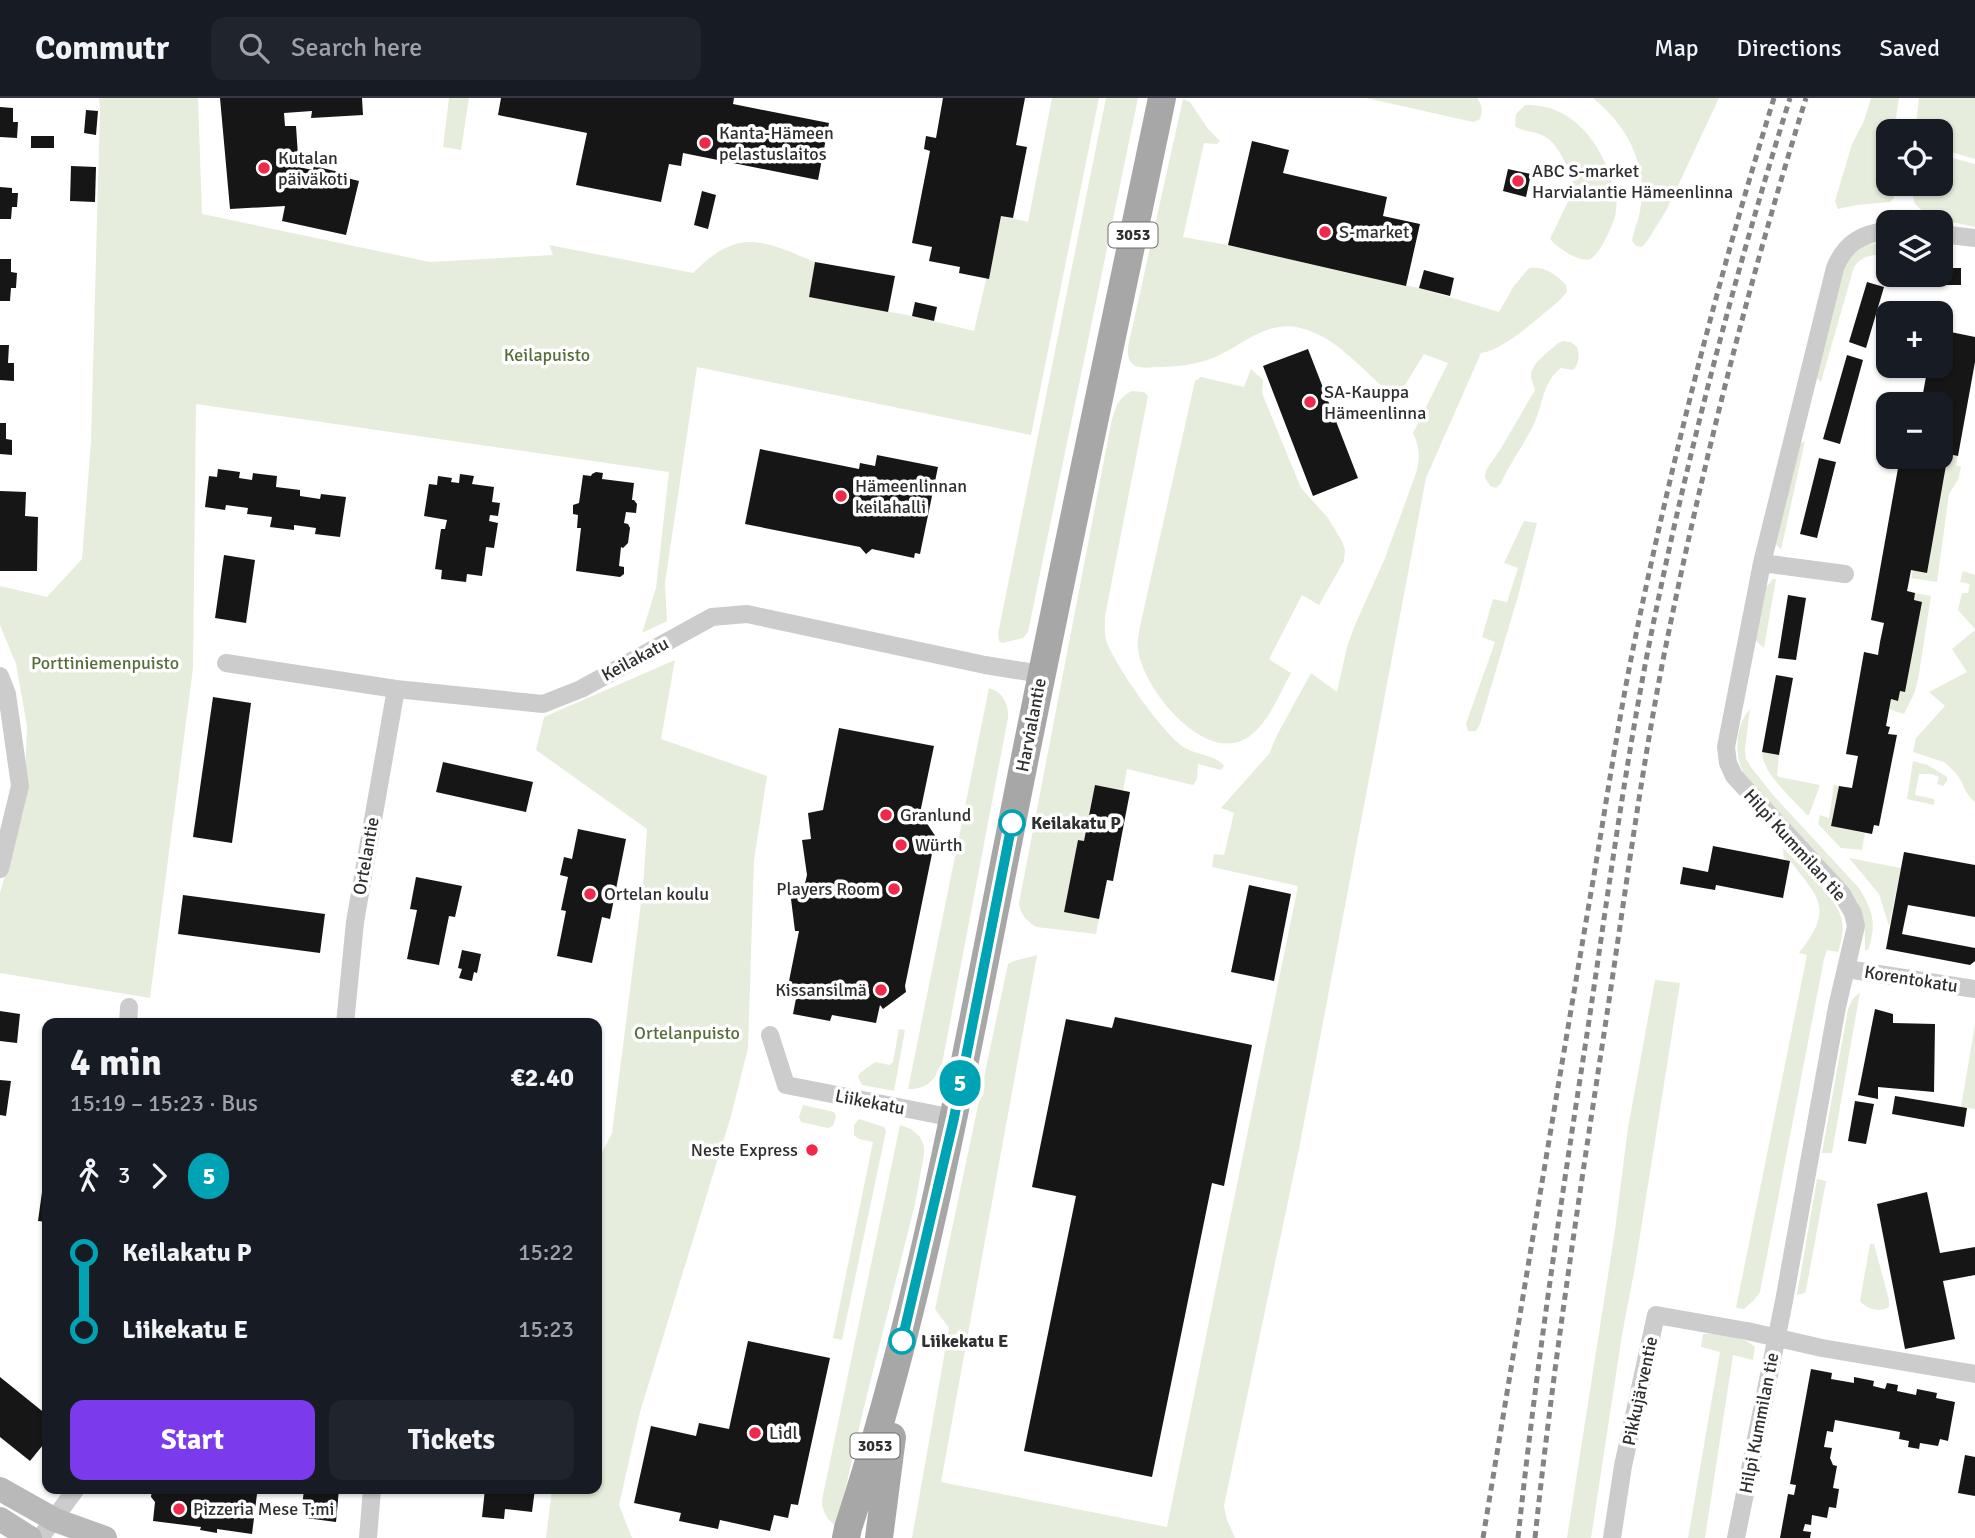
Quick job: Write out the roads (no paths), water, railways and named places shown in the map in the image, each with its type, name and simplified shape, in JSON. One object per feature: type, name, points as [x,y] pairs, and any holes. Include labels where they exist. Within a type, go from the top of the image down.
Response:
[{"type":"main road","name":"Harvialantie","points":[[846,1538],[873,1453],[900,1353],[954,1118],[1041,674],[1162,98]]},
{"type":"main road","name":"Harvialantie","points":[[879,1538],[897,1401],[900,1353]]},
{"type":"main road","points":[[0,1489],[47,1529],[105,1538]]},
{"type":"main road","points":[[0,1519],[30,1538]]},
{"type":"street","name":"Hilpi Kummilan tie","points":[[1736,1538],[1786,1288],[1837,1007],[1856,926],[1847,901],[1836,886],[1742,787],[1730,769],[1726,755],[1727,734],[1762,562],[1839,259],[1848,246],[1859,238],[1876,232]]},
{"type":"street","points":[[1953,235],[1975,238]]},
{"type":"street","points":[[1762,562],[1845,574]]},
{"type":"street","name":"Keilakatu","points":[[226,663],[396,689],[542,704],[581,689],[712,617],[747,614],[985,665],[1041,674]]},
{"type":"street","points":[[0,676],[7,694],[20,786],[0,869]]},
{"type":"street","name":"Ortelantie","points":[[346,1018],[355,922],[396,689]]},
{"type":"street","name":"Korentokatu","points":[[1847,969],[1975,989]]},
{"type":"street","name":"Liikekatu","points":[[770,1035],[786,1085],[954,1118]]},
{"type":"street","name":"Pikkujärventie","points":[[1612,1538],[1623,1466],[1656,1315],[1822,1348],[1975,1374]]},
{"type":"street","points":[[47,1529],[72,1494]]},
{"type":"street","points":[[368,1538],[372,1494]]},
{"type":"railway","points":[[1483,1538],[1633,649],[1697,372],[1774,98]]},
{"type":"railway","points":[[1518,1538],[1558,1222],[1638,702],[1661,585],[1711,375],[1790,98]]},
{"type":"railway","points":[[1535,1538],[1576,1218],[1655,701],[1694,514],[1728,375],[1806,98]]},
{"type":"place","name":"Kanta-Hämeen pelastuslaitos","points":[[705,143]]},
{"type":"place","name":"Kutalan päiväkoti","points":[[264,168]]},
{"type":"place","name":"ABC S-market Harvialantie Hämeenlinna","points":[[1518,181]]},
{"type":"place","name":"S-market","points":[[1325,232]]},
{"type":"place","name":"SA-Kauppa Hämeenlinna","points":[[1310,402]]},
{"type":"place","name":"Hämeenlinnan keilahalli","points":[[841,496]]},
{"type":"place","name":"Granlund","points":[[886,815]]},
{"type":"place","name":"Keilakatu P","points":[[1012,823]]},
{"type":"place","name":"Würth","points":[[901,845]]},
{"type":"place","name":"Players Room","points":[[894,889]]},
{"type":"place","name":"Ortelan koulu","points":[[590,894]]},
{"type":"place","name":"Kissansilmä","points":[[881,990]]},
{"type":"place","name":"Neste Express","points":[[812,1150]]},
{"type":"place","name":"Liikekatu E","points":[[902,1341]]},
{"type":"place","name":"Lidl","points":[[755,1433]]},
{"type":"place","name":"Pizzeria Mese T:mi","points":[[179,1509]]},
{"type":"park label","name":"Keilapuisto","points":[[547,355]]},
{"type":"park label","name":"Porttiniemenpuisto","points":[[105,663]]},
{"type":"park label","name":"Ortelanpuisto","points":[[687,1033]]}]
